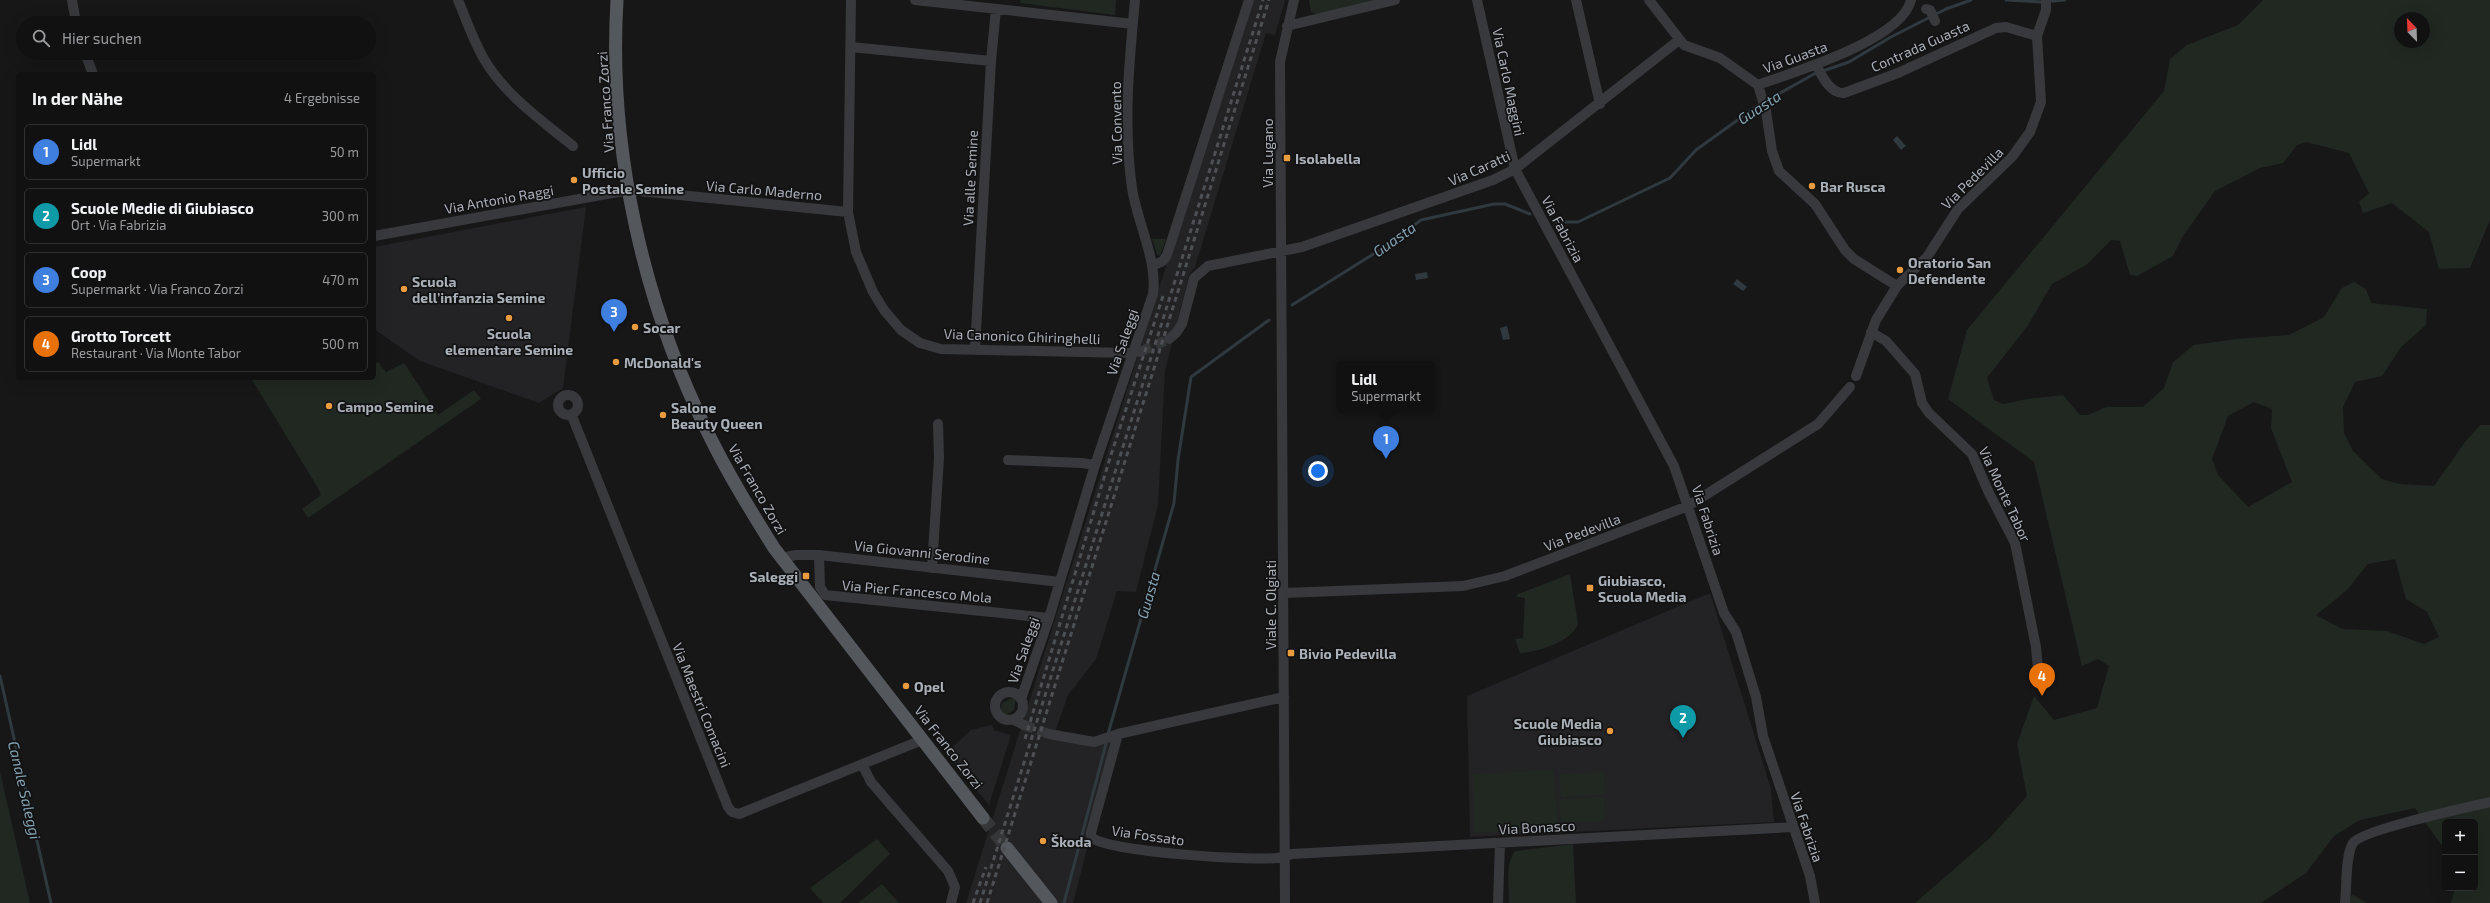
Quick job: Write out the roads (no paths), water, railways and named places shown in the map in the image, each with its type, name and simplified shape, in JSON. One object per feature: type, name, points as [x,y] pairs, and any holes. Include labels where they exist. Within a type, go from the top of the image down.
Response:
[{"type":"main road","name":"Via Franco Zorzi","points":[[617,0],[618,101],[629,190],[649,280],[675,358],[712,442],[744,501],[781,558],[983,818]]},
{"type":"main road","points":[[1007,848],[1051,903]]},
{"type":"street","points":[[72,0],[75,16]]},
{"type":"street","points":[[458,0],[484,58],[500,80],[539,118],[573,146]]},
{"type":"street","name":"Via Canonico Ghiringhelli","points":[[851,0],[848,212],[852,236],[861,268],[884,310],[901,330],[912,338],[929,346],[941,349],[1138,352]]},
{"type":"street","points":[[915,0],[1133,24]]},
{"type":"street","name":"Via Convento","points":[[1135,0],[1128,96],[1127,144],[1133,193],[1152,266]]},
{"type":"street","points":[[1152,266],[1164,261],[1167,255],[1249,0]]},
{"type":"street","name":"Via Lugano","points":[[1282,308],[1280,62],[1294,0]]},
{"type":"street","points":[[1287,26],[1395,0]]},
{"type":"street","name":"Via Carlo Maggini","points":[[1477,0],[1515,169]]},
{"type":"street","points":[[1576,0],[1600,104]]},
{"type":"street","points":[[1649,0],[1679,40]]},
{"type":"street","points":[[1911,1],[1926,9],[1935,21]]},
{"type":"street","name":"Via Guasta","points":[[1679,40],[1694,50],[1720,58],[1758,85],[1846,52],[1892,28],[1903,17],[1911,1]]},
{"type":"street","name":"Via Pedevilla","points":[[1856,376],[1879,313],[1897,286],[1927,257],[1958,209],[2012,157],[2026,140],[2036,120],[2042,102],[2037,36],[2046,2]]},
{"type":"street","name":"Via alle Semine","points":[[975,349],[991,61],[996,9]]},
{"type":"street","name":"Contrada Guasta","points":[[1816,64],[1822,76],[1837,91],[1844,93],[1891,76],[1996,28],[2006,27],[2037,36]]},
{"type":"street","name":"Via Caratti","points":[[1169,338],[1176,333],[1182,324],[1192,282],[1202,270],[1218,263],[1302,247],[1443,199],[1515,169],[1600,104],[1679,40]]},
{"type":"street","points":[[851,47],[991,61]]},
{"type":"street","points":[[88,60],[92,72]]},
{"type":"street","points":[[1758,85],[1763,102],[1772,151],[1782,174],[1815,204],[1844,250],[1854,259],[1897,286]]},
{"type":"street","name":"Via Fabrizia","points":[[1515,169],[1674,466],[1724,613],[1736,632],[1756,697],[1763,736],[1792,827],[1810,876],[1815,903]]},
{"type":"street","name":"Via Carlo Maderno","points":[[629,190],[848,212]]},
{"type":"street","name":"Via Antonio Raggi","points":[[376,236],[629,190]]},
{"type":"street","name":"Via Saleggi","points":[[1021,699],[1014,693],[1005,693],[995,702],[995,711],[1000,718],[1014,720],[1022,711],[1021,699],[1049,618],[1095,465],[1138,352],[1153,294],[1154,283],[1152,266]]},
{"type":"street","name":"Viale C. Olgiati","points":[[1282,308],[1285,903]]},
{"type":"street","name":"Via Monte Tabor","points":[[1871,332],[1886,341],[1915,374],[1922,403],[1929,413],[1972,454],[1989,493],[2015,543],[2036,648],[2039,681]]},
{"type":"street","name":"Via Pedevilla","points":[[1284,593],[1416,589],[1479,583],[1505,576],[1688,506],[1815,426],[1850,387]]},
{"type":"street","name":"Via Maestri Comacini","points":[[572,416],[728,807],[732,812],[739,814],[922,740]]},
{"type":"street","points":[[932,568],[939,458],[938,424]]},
{"type":"street","points":[[1008,460],[1082,463],[1095,465]]},
{"type":"street","name":"Via Giovanni Serodine","points":[[781,558],[796,555],[819,555],[1060,582]]},
{"type":"street","name":"Via Pier Francesco Mola","points":[[819,555],[820,587],[826,595],[1049,618]]},
{"type":"street","points":[[1049,734],[1094,742],[1115,735],[1284,697]]},
{"type":"street","points":[[1014,720],[1024,725]]},
{"type":"street","name":"Via Fossato","points":[[1115,735],[1092,826],[1092,838],[1097,842],[1187,855],[1269,858],[1284,856]]},
{"type":"street","points":[[862,764],[871,782],[948,872],[955,887],[953,899]]},
{"type":"street","points":[[2345,903],[2349,853],[2354,841],[2378,830],[2490,802]]},
{"type":"street","name":"Via Bonasco","points":[[1284,856],[1792,827]]},
{"type":"street","points":[[1498,903],[1500,844]]},
{"type":"waterway","name":"Guasta","points":[[1556,222],[1578,222],[1670,178],[1696,150],[1757,106],[1814,74],[1849,62],[1891,37],[1946,9],[1971,0]]},
{"type":"waterway","name":"Guasta","points":[[2006,0],[2042,2],[2065,0]]},
{"type":"waterway","name":"Guasta","points":[[1292,305],[1383,248],[1421,220],[1494,204],[1505,204],[1530,214]]},
{"type":"waterway","name":"Guasta","points":[[1108,734],[1174,503],[1178,460],[1191,377],[1269,320]]},
{"type":"waterway","name":"Canale Saleggi","points":[[0,676],[51,903]]},
{"type":"waterway","name":"Guasta","points":[[1064,903],[1107,740]]},
{"type":"tunnel","points":[[1142,351],[1169,339]]},
{"type":"tunnel","points":[[1024,725],[1049,734]]},
{"type":"tunnel","points":[[983,818],[1007,848]]},
{"type":"railway","points":[[980,903],[1263,0]]},
{"type":"railway","points":[[987,903],[1269,0]]},
{"type":"railway","points":[[1025,739],[1110,458],[1163,296]]},
{"type":"railway","points":[[973,903],[986,867]]},
{"type":"place","name":"Isolabella","points":[[1287,158]]},
{"type":"place","name":"Ufficio Postale Semine","points":[[574,180]]},
{"type":"place","name":"Bar Rusca","points":[[1812,186]]},
{"type":"place","name":"Oratorio San Defendente","points":[[1900,270]]},
{"type":"place","name":"Scuola dell’infanzia Semine","points":[[404,289]]},
{"type":"place","name":"Scuola elementare Semine","points":[[509,318]]},
{"type":"place","name":"Socar","points":[[635,327]]},
{"type":"place","name":"Coop","points":[[614,332]]},
{"type":"place","name":"McDonald's","points":[[616,362]]},
{"type":"place","name":"Campo Semine","points":[[329,406]]},
{"type":"place","name":"Salone Beauty Queen","points":[[663,415]]},
{"type":"place","name":"Lidl","points":[[1386,459]]},
{"type":"place","name":"Saleggi","points":[[806,576]]},
{"type":"place","name":"Giubiasco, Scuola Media","points":[[1590,588]]},
{"type":"place","name":"Bivio Pedevilla","points":[[1291,653]]},
{"type":"place","name":"Opel","points":[[906,686]]},
{"type":"place","name":"Grotto Torcett","points":[[2042,696]]},
{"type":"place","name":"Scuole Media Giubiasco","points":[[1610,731]]},
{"type":"place","name":"Scuole Medie di Giubiasco","points":[[1683,738]]},
{"type":"place","name":"Škoda","points":[[1043,841]]}]
